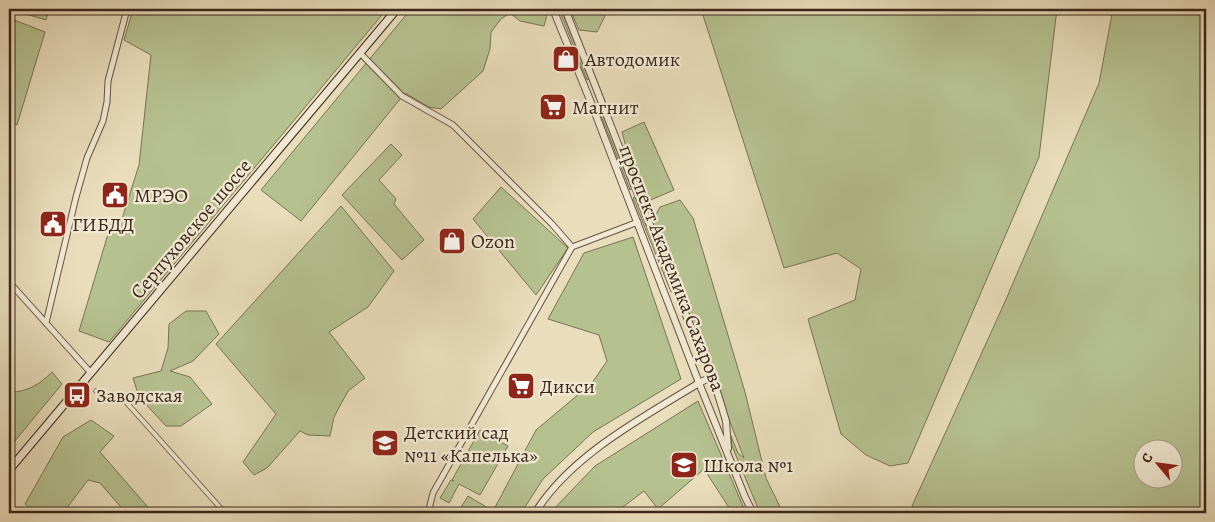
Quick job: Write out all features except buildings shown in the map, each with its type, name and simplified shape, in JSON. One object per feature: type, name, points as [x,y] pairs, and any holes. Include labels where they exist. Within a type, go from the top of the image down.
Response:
[{"type":"main road","name":"Серпуховское шоссе","points":[[9,470],[397,9]]},
{"type":"street","points":[[46,323],[76,197],[88,158],[103,121],[107,102],[108,81],[127,9]]},
{"type":"street","name":"проспект Академика Сахарова","points":[[553,9],[638,222],[699,383],[753,513]]},
{"type":"street","name":"проспект Академика Сахарова","points":[[565,9],[711,378],[726,421],[729,455]]},
{"type":"street","points":[[360,53],[402,96],[453,125],[552,224],[572,247]]},
{"type":"street","points":[[592,105],[602,102]]},
{"type":"street","points":[[628,197],[636,192]]},
{"type":"street","points":[[428,513],[434,493],[572,247],[638,222]]},
{"type":"street","points":[[9,282],[91,373]]},
{"type":"street","points":[[667,299],[678,295]]},
{"type":"street","points":[[535,513],[543,500],[559,482],[590,454],[619,432],[699,383],[711,378]]},
{"type":"street","points":[[96,391],[126,402],[225,513]]},
{"type":"green space","points":[[9,9],[49,9],[46,20]]},
{"type":"green space","points":[[133,9],[387,9],[109,342],[79,331],[111,224],[121,222],[139,165],[151,55],[124,40]]},
{"type":"green space","points":[[411,9],[544,9],[547,15],[544,26],[520,21],[510,13],[501,19],[491,32],[490,49],[483,71],[441,109],[429,107],[405,93],[301,221],[261,190]]},
{"type":"green space","points":[[559,9],[562,9],[590,79],[587,80]]},
{"type":"green space","points":[[570,9],[608,10],[597,32],[579,30]]},
{"type":"green space","points":[[701,9],[1057,9],[1039,157],[908,463],[890,466],[866,455],[841,434],[808,319],[855,300],[861,269],[837,253],[784,268]]},
{"type":"green space","points":[[1113,9],[1206,9],[1206,513],[920,513],[912,506],[1004,304],[1099,83]]},
{"type":"green space","points":[[9,18],[45,32],[17,125],[9,121]]},
{"type":"green space","points":[[600,107],[632,189],[630,190],[598,108]]},
{"type":"green space","points":[[644,122],[674,190],[641,204],[622,132]]},
{"type":"green space","points":[[391,144],[402,155],[379,180],[396,199],[394,204],[424,240],[402,260],[342,195]]},
{"type":"green space","points":[[501,187],[568,248],[536,295],[473,219]]},
{"type":"green space","points":[[636,197],[673,291],[671,292],[633,198]]},
{"type":"green space","points":[[680,200],[693,218],[745,392],[766,478],[783,513],[760,513],[732,446],[731,436],[738,453],[744,458],[652,222],[660,207]]},
{"type":"green space","points":[[341,206],[394,271],[368,307],[329,332],[365,378],[348,391],[334,417],[330,436],[308,435],[300,431],[267,468],[254,475],[243,462],[276,414],[216,344]]},
{"type":"green space","points":[[633,237],[681,379],[593,432],[543,479],[521,513],[492,513],[536,430],[592,383],[607,361],[599,335],[548,319],[584,253]]},
{"type":"green space","points":[[186,311],[206,311],[219,334],[193,361],[170,371],[190,377],[212,404],[181,426],[166,426],[139,397],[133,378],[161,371],[168,348],[169,324]]},
{"type":"green space","points":[[52,372],[62,384],[9,448],[9,390],[10,392],[16,392],[28,389],[38,384]]},
{"type":"green space","points":[[698,401],[746,513],[730,513],[728,506],[704,469],[658,509],[644,491],[615,513],[550,513],[595,466]]},
{"type":"green space","points":[[91,420],[114,436],[100,452],[153,513],[126,513],[100,483],[88,480],[63,513],[36,513],[25,504],[63,437]]},
{"type":"green space","points":[[480,430],[508,446],[480,495],[459,484],[449,503],[440,498],[451,480],[454,481],[452,480]]},
{"type":"green space","points":[[468,496],[488,508],[485,513],[466,513],[460,509]]},
{"type":"place","name":"Автодомик","points":[[566,59]]},
{"type":"place","name":"Магнит","points":[[553,107]]},
{"type":"place","name":"МРЭО","points":[[115,195]]},
{"type":"place","name":"ГИБДД","points":[[53,224]]},
{"type":"place","name":"Ozon","points":[[452,241]]},
{"type":"place","name":"Дикси","points":[[521,386]]},
{"type":"place","name":"Заводская","points":[[77,395]]},
{"type":"place","name":"Детский сад №11 «Капелька»","points":[[385,443]]},
{"type":"place","name":"Школа №1","points":[[684,465]]}]
